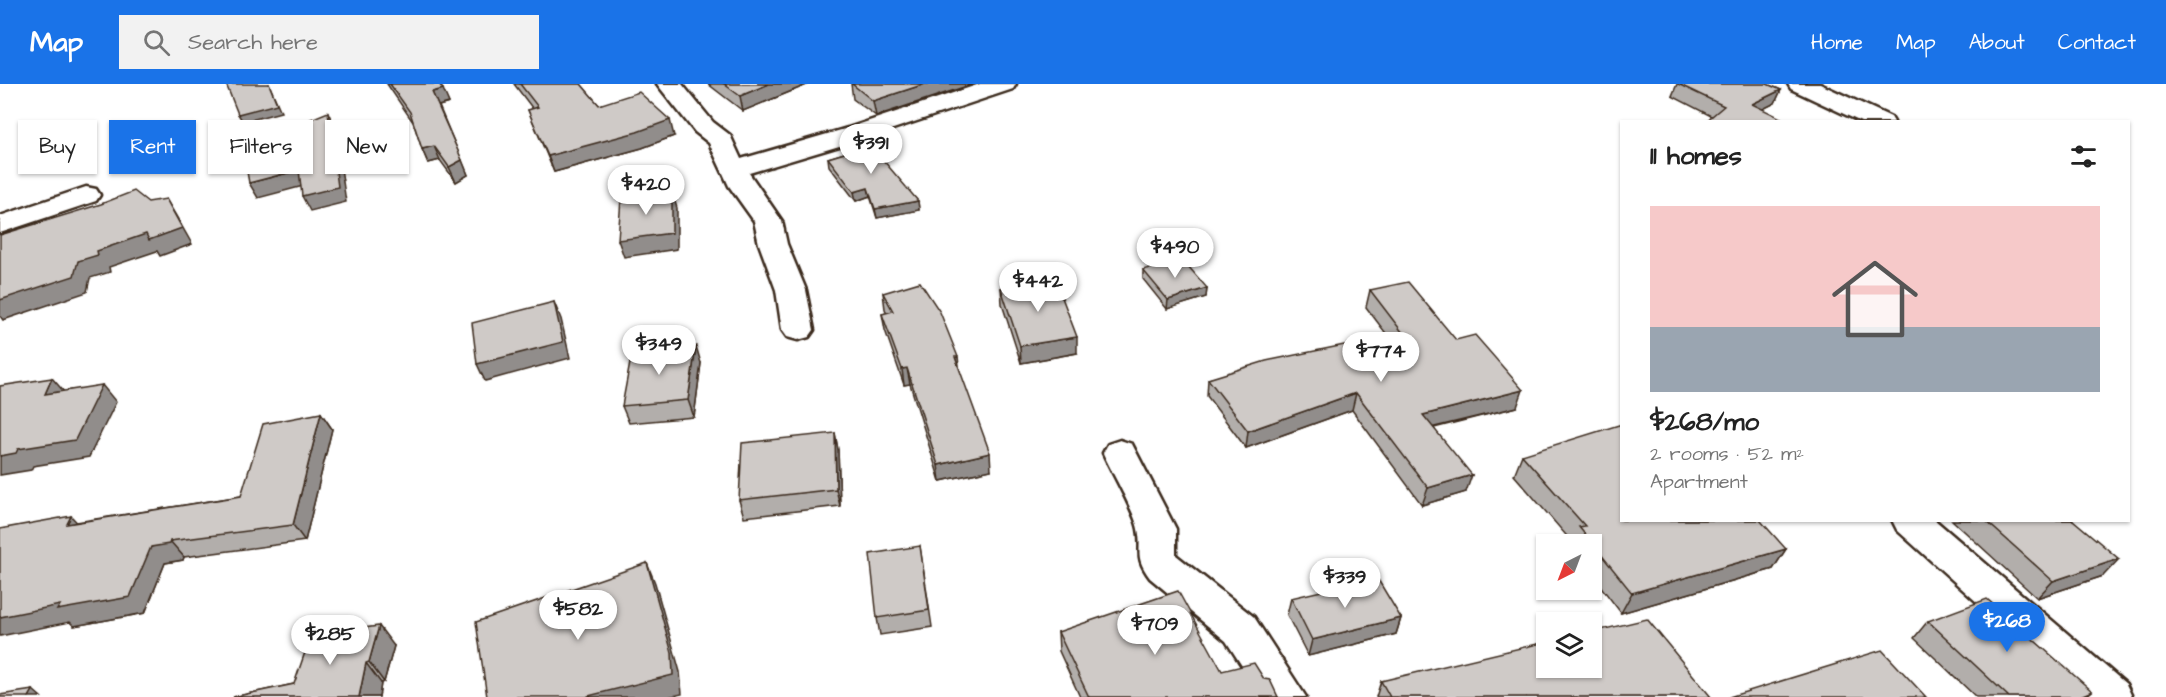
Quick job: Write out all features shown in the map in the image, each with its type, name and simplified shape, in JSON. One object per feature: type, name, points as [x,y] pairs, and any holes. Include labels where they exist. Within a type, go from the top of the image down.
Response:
[{"type":"street","points":[[669,84],[704,127],[721,140],[726,156],[743,186],[768,221],[773,244],[783,264],[791,290],[798,330]]},
{"type":"street","points":[[735,169],[857,133],[1004,84]]},
{"type":"street","points":[[1800,84],[1878,120]]},
{"type":"street","points":[[0,225],[86,195]]},
{"type":"street","points":[[1120,453],[1157,529],[1157,559],[1163,567],[1239,630],[1285,697]]},
{"type":"street","points":[[1912,522],[2111,697]]},
{"type":"building","points":[[226,84],[269,84],[277,104],[238,114]]},
{"type":"building","points":[[390,84],[439,84],[443,89],[432,92],[462,160],[449,167],[434,146],[422,149],[410,112]]},
{"type":"building","points":[[520,84],[581,84],[599,105],[639,92],[670,120],[637,132],[548,156],[528,110],[538,107]]},
{"type":"building","points":[[724,84],[769,84],[740,96]]},
{"type":"building","points":[[852,84],[925,84],[873,101]]},
{"type":"building","points":[[1678,84],[1767,84],[1781,90],[1752,104],[1785,120],[1707,120],[1724,106]]},
{"type":"building","points":[[328,112],[329,120],[325,120],[325,174],[336,174],[338,187],[302,196],[299,174],[313,174],[313,120],[308,120]]},
{"type":"building","points":[[860,133],[918,201],[875,209],[868,188],[854,192],[828,158],[855,150],[851,136]]},
{"type":"building","points":[[247,174],[284,174],[249,183]]},
{"type":"building","points":[[134,191],[148,202],[166,199],[182,228],[149,240],[146,234],[97,251],[98,255],[78,261],[74,276],[0,300],[0,235],[101,204]]},
{"type":"building","points":[[672,192],[672,233],[618,240],[621,199]]},
{"type":"building","points":[[1182,259],[1207,288],[1168,300],[1143,270]]},
{"type":"building","points":[[1055,279],[1077,337],[1020,346],[1001,288]]},
{"type":"building","points":[[920,282],[940,312],[958,357],[955,357],[990,453],[938,465],[907,368],[902,369],[882,314],[893,311],[883,293]]},
{"type":"building","points":[[1408,282],[1456,340],[1475,335],[1523,390],[1423,415],[1472,475],[1428,488],[1356,393],[1248,431],[1208,379],[1266,361],[1403,333],[1370,290]]},
{"type":"building","points":[[554,302],[563,342],[477,364],[472,323]]},
{"type":"building","points":[[696,346],[688,400],[622,406],[632,352]]},
{"type":"building","points":[[52,378],[45,394],[102,385],[75,440],[18,449],[16,453],[0,456],[0,386]]},
{"type":"building","points":[[321,413],[293,525],[170,541],[169,544],[151,547],[130,597],[57,610],[60,605],[0,617],[0,529],[71,516],[67,524],[241,496],[263,424]]},
{"type":"building","points":[[1620,425],[1620,522],[1762,522],[1786,549],[1632,593],[1602,556],[1602,534],[1585,534],[1579,527],[1585,526],[1522,455]]},
{"type":"building","points":[[835,433],[836,489],[739,500],[742,443]]},
{"type":"building","points":[[1987,522],[2075,522],[2119,559],[2053,581]]},
{"type":"building","points":[[920,546],[929,610],[877,618],[870,554]]},
{"type":"building","points":[[647,563],[672,653],[673,675],[588,697],[487,697],[476,622]]},
{"type":"building","points":[[1377,578],[1401,618],[1312,640],[1291,598]]},
{"type":"building","points":[[1178,591],[1222,671],[1254,663],[1264,679],[1270,680],[1278,697],[1089,697],[1058,632]]},
{"type":"building","points":[[1987,599],[2092,691],[2078,697],[2009,697],[1928,621]]},
{"type":"building","points":[[1647,619],[1711,697],[1390,697],[1381,681],[1536,644],[1536,678],[1602,678],[1602,630]]},
{"type":"building","points":[[379,626],[369,662],[366,663],[359,697],[233,697],[294,684],[311,635]]},
{"type":"building","points":[[1882,650],[1926,697],[1729,697]]},
{"type":"building","points":[[33,690],[29,697],[0,697],[0,695]]}]
